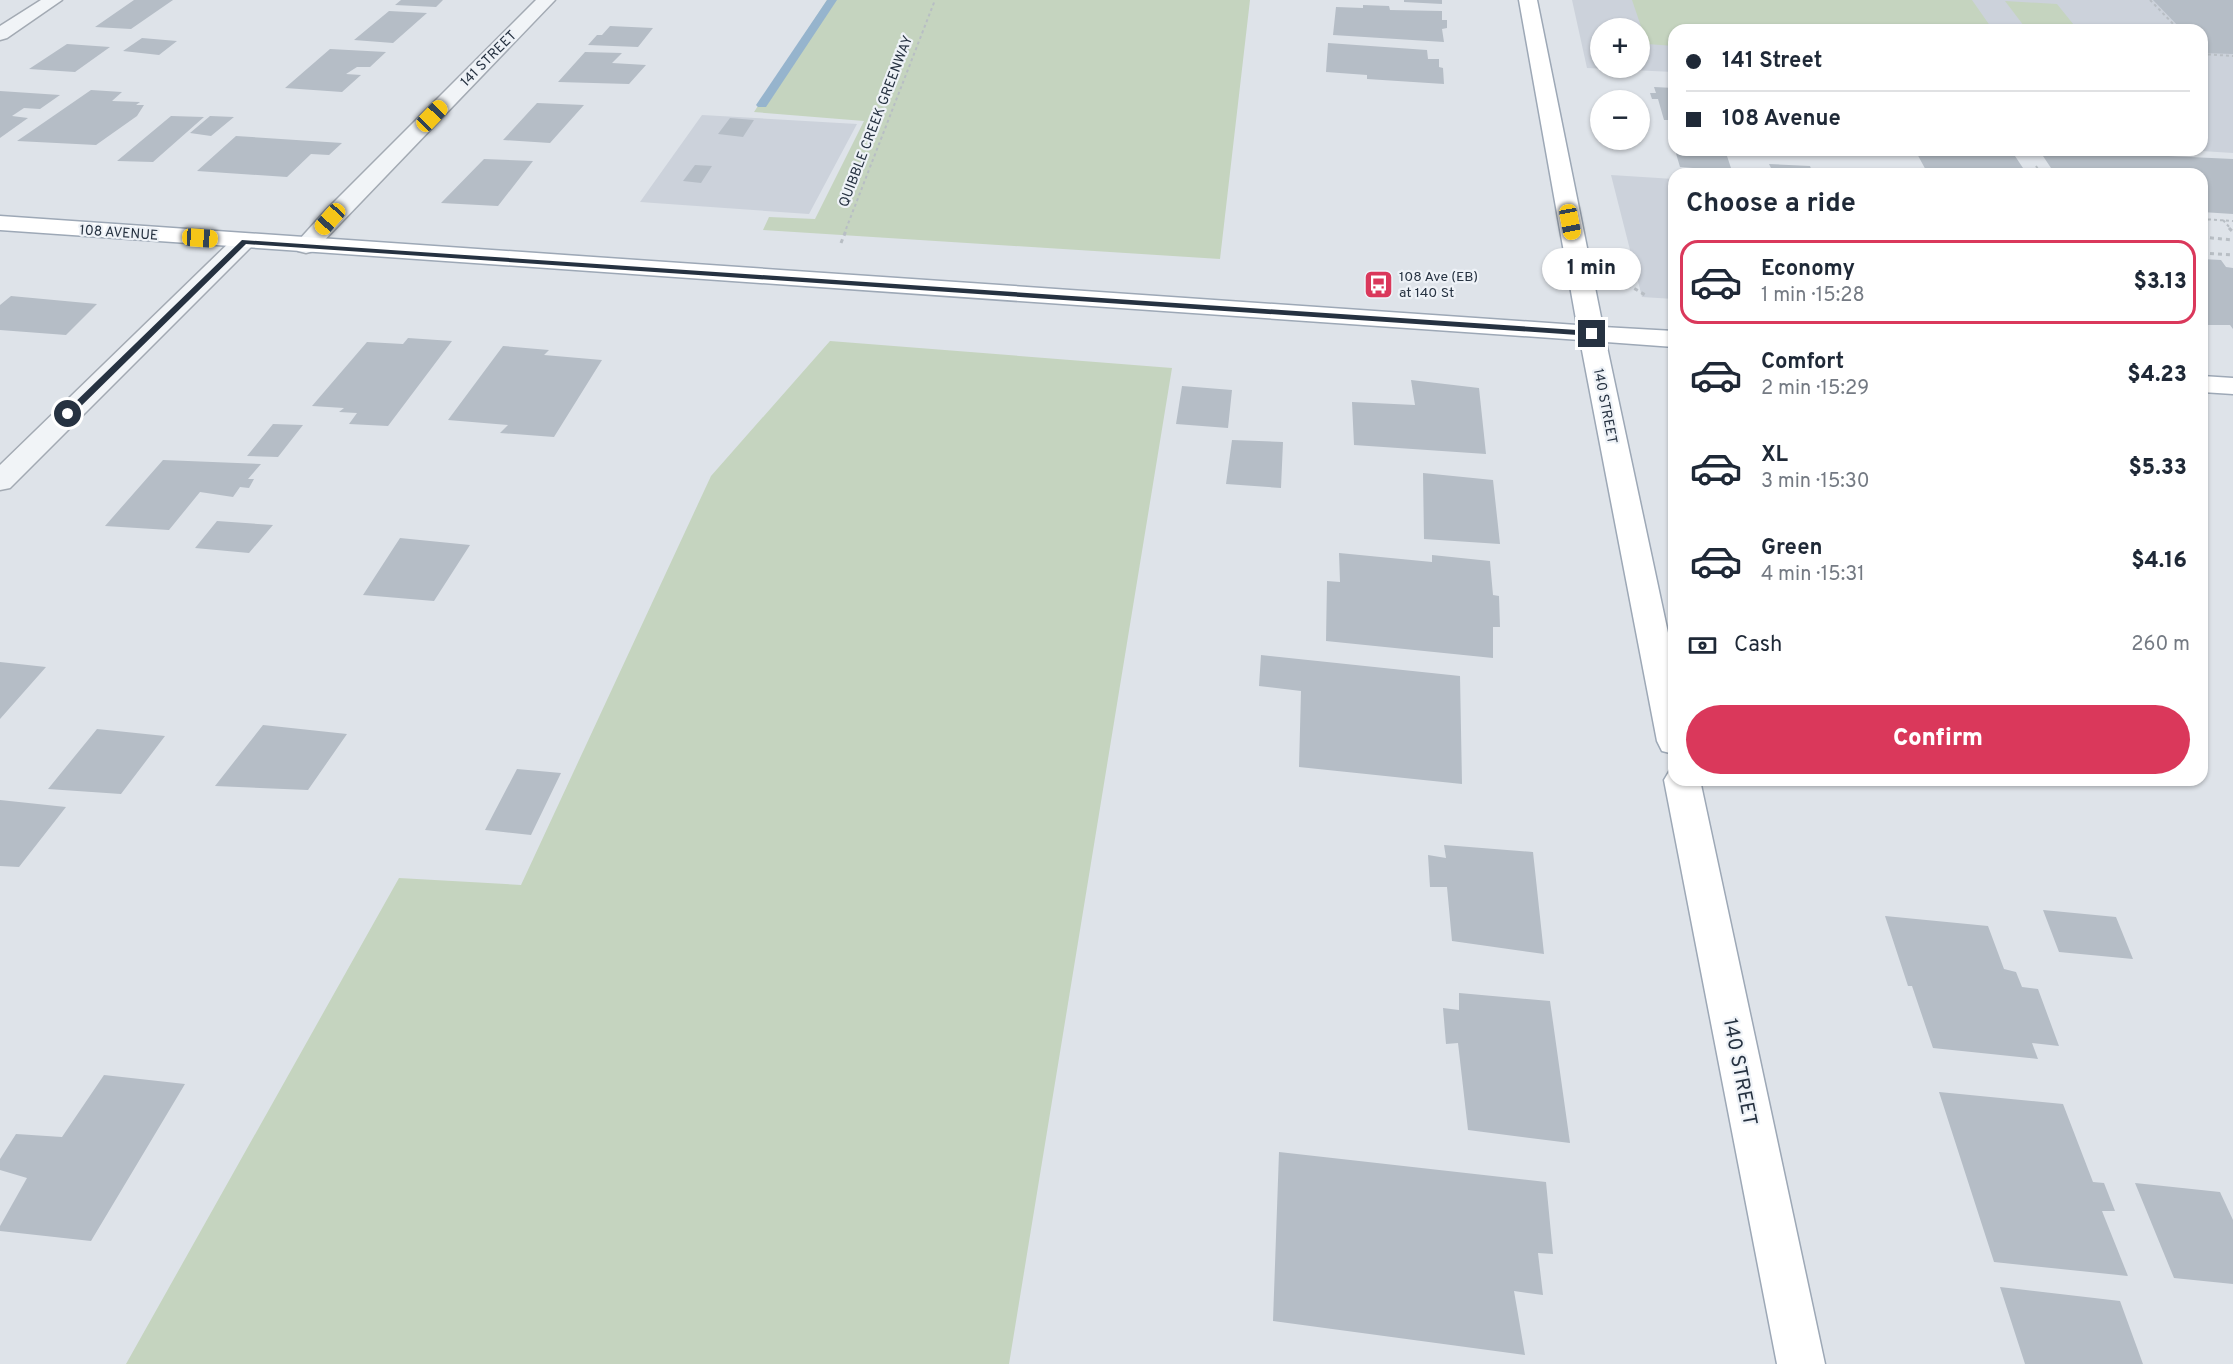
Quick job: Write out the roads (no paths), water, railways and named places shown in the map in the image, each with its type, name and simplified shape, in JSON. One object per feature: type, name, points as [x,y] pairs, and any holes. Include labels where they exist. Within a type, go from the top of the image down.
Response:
[{"type":"main road","name":"140 STREET","points":[[1528,0],[1668,711]]},
{"type":"main road","name":"108 AVENUE","points":[[0,223],[1668,339]]},
{"type":"main road","points":[[2208,384],[2233,386]]},
{"type":"main road","name":"140 STREET","points":[[1683,786],[1801,1364]]},
{"type":"street","points":[[0,34],[53,0]]},
{"type":"street","name":"141 STREET","points":[[306,246],[546,0]]},
{"type":"street","points":[[0,481],[244,241]]},
{"type":"waterway","points":[[762,105],[832,0]]},
{"type":"place","name":"108 Ave (EB) at 140 St","points":[[1378,284]]}]
